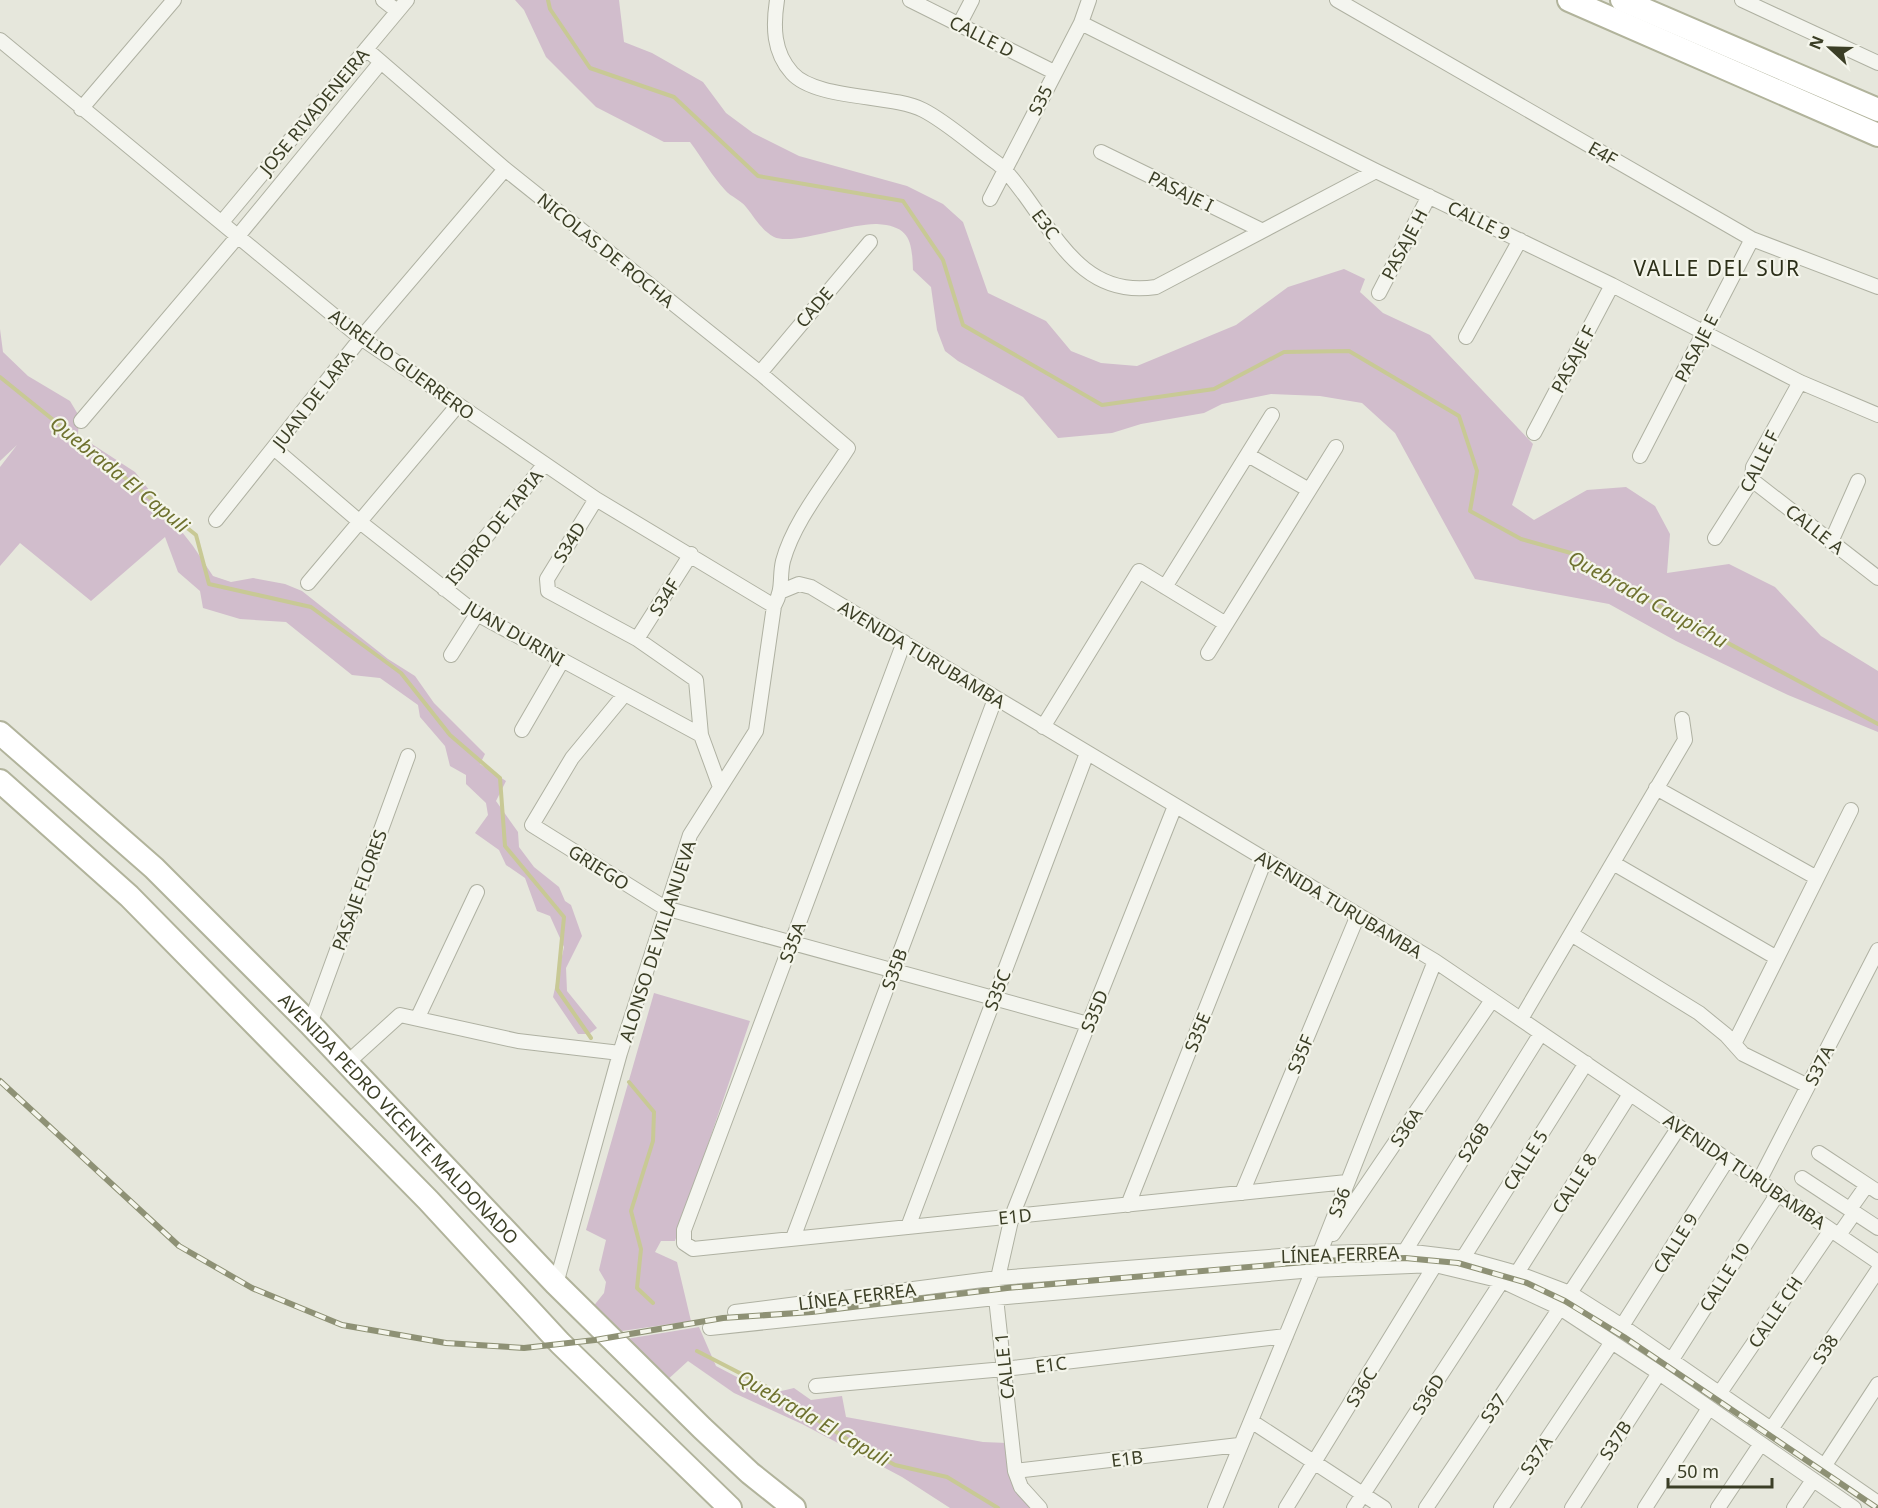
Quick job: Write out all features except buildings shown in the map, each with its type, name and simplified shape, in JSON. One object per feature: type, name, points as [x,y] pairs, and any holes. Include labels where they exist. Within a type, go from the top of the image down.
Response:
[{"type":"main road","points":[[1569,0],[1878,135]]},
{"type":"main road","points":[[1622,0],[1878,110]]},
{"type":"main road","name":"AVENIDA PEDRO VICENTE MALDONADO","points":[[0,733],[154,868],[310,1024],[556,1284],[702,1428],[750,1473],[794,1508]]},
{"type":"main road","name":"AVENIDA PEDRO VICENTE MALDONADO","points":[[0,781],[129,896],[429,1200],[560,1343],[730,1508]]},
{"type":"street","points":[[81,109],[174,0]]},
{"type":"street","points":[[383,0],[397,11]]},
{"type":"street","name":"JOSE RIVADENEIRA","points":[[222,222],[407,0]]},
{"type":"street","name":"E3C","points":[[777,0],[774,22],[778,54],[793,75],[820,88],[922,109],[1005,169],[1073,260],[1094,277],[1118,288],[1137,290],[1156,287],[1376,171]]},
{"type":"street","name":"CALLE D","points":[[910,0],[1054,72]]},
{"type":"street","points":[[959,25],[972,0]]},
{"type":"street","name":"S35","points":[[990,199],[1081,23],[1089,0]]},
{"type":"street","name":"E4F","points":[[1337,0],[1752,239],[1878,287]]},
{"type":"street","points":[[1742,0],[1878,63]]},
{"type":"street","name":"CALLE 9","points":[[1081,23],[1376,171],[1612,285],[1800,382],[1878,415]]},
{"type":"street","name":"AURELIO GUERRERO","points":[[0,40],[361,338],[596,499],[691,554],[774,606]]},
{"type":"street","name":"NICOLAS DE ROCHA","points":[[366,49],[505,169],[760,373],[848,448]]},
{"type":"street","points":[[81,421],[238,236],[381,62]]},
{"type":"street","name":"PASAJE I","points":[[1101,152],[1261,230]]},
{"type":"street","name":"JUAN DE LARA","points":[[216,520],[275,449],[361,338],[505,169]]},
{"type":"street","name":"PASAJE H","points":[[1379,293],[1429,196]]},
{"type":"street","name":"PASAJE E","points":[[1640,456],[1752,239]]},
{"type":"street","points":[[1466,337],[1520,240]]},
{"type":"street","name":"CADE","points":[[760,373],[870,242]]},
{"type":"street","name":"PASAJE F","points":[[1534,433],[1612,285]]},
{"type":"street","name":"CALLE F","points":[[1715,538],[1752,480],[1753,467],[1800,382]]},
{"type":"street","points":[[308,583],[458,405]]},
{"type":"street","points":[[1165,586],[1272,415]]},
{"type":"street","points":[[1208,653],[1336,447]]},
{"type":"street","name":"ALONSO DE VILLANUEVA","points":[[556,1284],[620,1053],[690,835],[756,731],[774,606],[782,591],[783,562],[797,528],[848,448]]},
{"type":"street","name":"JUAN DURINI","points":[[275,449],[360,522],[477,614],[701,735]]},
{"type":"street","points":[[1248,455],[1309,490]]},
{"type":"street","name":"ISIDRO DE TAPIA","points":[[444,589],[544,465]]},
{"type":"street","name":"CALLE A","points":[[1752,480],[1878,578]]},
{"type":"street","points":[[1830,542],[1858,481]]},
{"type":"street","name":"S34D","points":[[596,499],[547,579],[545,586],[548,591],[637,639]]},
{"type":"street","name":"S34F","points":[[637,639],[691,554]]},
{"type":"street","points":[[1043,727],[1139,570],[1226,624]]},
{"type":"street","name":"AVENIDA TURUBAMBA","points":[[782,591],[799,584],[811,587],[1435,961],[1878,1262]]},
{"type":"street","points":[[451,655],[477,614]]},
{"type":"street","points":[[637,639],[696,680],[701,735],[720,787]]},
{"type":"street","name":"S35A","points":[[684,1243],[684,1230],[904,642]]},
{"type":"street","points":[[522,730],[562,661]]},
{"type":"street","name":"GRIEGO","points":[[624,695],[572,758],[532,825],[665,908],[1088,1024]]},
{"type":"street","name":"S35B","points":[[793,1238],[995,699]]},
{"type":"street","points":[[1521,1019],[1685,740],[1682,719]]},
{"type":"street","name":"S35C","points":[[908,1227],[1087,753]]},
{"type":"street","name":"PASAJE FLORES","points":[[310,1024],[408,756]]},
{"type":"street","points":[[1656,788],[1817,878]]},
{"type":"street","name":"S35D","points":[[1012,1216],[1175,806]]},
{"type":"street","points":[[1734,1044],[1851,810]]},
{"type":"street","name":"S35E","points":[[1128,1204],[1265,860]]},
{"type":"street","points":[[1613,863],[1777,958]]},
{"type":"street","points":[[418,1017],[477,892]]},
{"type":"street","name":"S35F","points":[[1242,1193],[1358,915]]},
{"type":"street","points":[[1571,934],[1699,1013],[1743,1054],[1808,1086]]},
{"type":"street","name":"S37A","points":[[1759,1181],[1878,950]]},
{"type":"street","name":"S36","points":[[1215,1508],[1320,1253],[1435,961]]},
{"type":"street","name":"S36A","points":[[1320,1253],[1492,1000]]},
{"type":"street","points":[[347,1063],[400,1015],[418,1017],[518,1041],[620,1053]]},
{"type":"street","name":"S26B","points":[[1405,1251],[1541,1033]]},
{"type":"street","name":"CALLE 5","points":[[1463,1258],[1586,1063]]},
{"type":"street","name":"CALLE 8","points":[[1517,1273],[1630,1094]]},
{"type":"street","points":[[1570,1293],[1679,1127]]},
{"type":"street","points":[[1819,1153],[1872,1189]]},
{"type":"street","name":"CALLE 9","points":[[1622,1326],[1727,1160]]},
{"type":"street","points":[[1802,1178],[1878,1228]]},
{"type":"street","name":"E1D","points":[[684,1243],[693,1249],[1347,1182]]},
{"type":"street","name":"CALLE CH","points":[[1719,1394],[1835,1233],[1872,1189]]},
{"type":"street","name":"CALLE 10","points":[[1671,1361],[1778,1193]]},
{"type":"street","name":"CALLE 1","points":[[1012,1216],[998,1278],[996,1298],[1015,1471],[1021,1487],[1040,1508]]},
{"type":"street","name":"LÍNEA FERREA","points":[[735,1312],[998,1278],[1320,1253],[1405,1251],[1463,1258],[1517,1273],[1570,1293],[1876,1498]]},
{"type":"street","name":"LÍNEA FERREA","points":[[710,1328],[996,1298],[1313,1270],[1435,1265],[1502,1281],[1560,1308],[1659,1373],[1854,1508]]},
{"type":"street","name":"S36C","points":[[1286,1508],[1435,1265]]},
{"type":"street","name":"S38","points":[[1772,1428],[1878,1270]]},
{"type":"street","name":"S36D","points":[[1354,1508],[1502,1281]]},
{"type":"street","name":"S37","points":[[1426,1508],[1560,1308]]},
{"type":"street","name":"E1C","points":[[816,1386],[1004,1370],[1286,1336]]},
{"type":"street","name":"S37A","points":[[1501,1508],[1612,1342]]},
{"type":"street","name":"S37B","points":[[1572,1508],[1659,1373]]},
{"type":"street","points":[[1825,1465],[1878,1384]]},
{"type":"street","points":[[1645,1508],[1709,1408]]},
{"type":"street","points":[[1251,1421],[1384,1508]]},
{"type":"street","name":"E1B","points":[[1015,1471],[1239,1445]]},
{"type":"street","points":[[1718,1508],[1760,1445]]},
{"type":"street","points":[[1794,1508],[1813,1480]]},
{"type":"shaded area","points":[[515,0],[619,0],[624,42],[652,53],[703,82],[726,113],[753,133],[799,156],[907,186],[943,204],[963,222],[988,293],[1046,321],[1071,351],[1101,363],[1137,366],[1236,325],[1288,287],[1344,269],[1365,279],[1360,292],[1383,313],[1430,335],[1533,444],[1512,505],[1534,520],[1587,490],[1626,487],[1655,506],[1670,534],[1667,573],[1729,564],[1775,587],[1821,636],[1878,671],[1878,732],[1788,695],[1676,641],[1609,604],[1475,579],[1395,433],[1362,403],[1320,396],[1271,394],[1222,404],[1204,413],[1141,424],[1112,433],[1058,438],[1023,397],[958,361],[945,351],[937,330],[931,287],[913,270],[910,243],[903,232],[888,225],[877,224],[794,239],[774,237],[762,227],[744,205],[725,190],[690,142],[664,142],[596,107],[546,57],[524,10]]},
{"type":"shaded area","points":[[0,329],[3,352],[28,376],[70,401],[79,416],[78,435],[135,472],[193,546],[213,576],[231,582],[253,578],[285,584],[302,591],[388,659],[415,676],[434,703],[485,754],[480,764],[506,781],[496,801],[518,832],[519,847],[534,867],[559,887],[565,901],[571,905],[582,936],[566,968],[567,991],[597,1028],[589,1034],[578,1034],[553,997],[564,947],[550,916],[537,911],[525,878],[506,865],[499,850],[475,833],[488,815],[486,803],[466,784],[466,775],[450,766],[445,746],[420,717],[418,705],[380,678],[352,675],[286,622],[240,619],[203,608],[200,591],[178,572],[165,537],[91,601],[20,543],[0,566],[0,467],[17,445],[0,461]]},
{"type":"shaded area","points":[[654,993],[750,1021],[675,1241],[661,1241],[655,1252],[677,1262],[691,1321],[615,1332],[592,1308],[604,1293],[606,1282],[599,1270],[606,1240],[586,1230]]},
{"type":"shaded area","points":[[699,1327],[716,1366],[769,1394],[794,1388],[811,1400],[842,1396],[846,1417],[983,1442],[1007,1443],[1014,1488],[1033,1508],[950,1508],[902,1477],[802,1424],[734,1393],[688,1361],[665,1382],[620,1340]]},
{"type":"waterway","name":"Quebrada Caupichu","points":[[548,0],[550,9],[590,68],[674,97],[758,176],[903,201],[943,260],[963,325],[1102,405],[1214,389],[1284,352],[1349,351],[1459,416],[1477,471],[1470,511],[1521,539],[1578,555],[1624,587],[1878,724]]},
{"type":"waterway","name":"Quebrada El Capuli","points":[[0,377],[196,535],[209,584],[311,607],[401,673],[450,735],[500,778],[505,846],[564,917],[557,989],[591,1038]]},
{"type":"waterway","name":"Quebrada El Capuli","points":[[629,1082],[654,1112],[653,1141],[631,1211],[641,1249],[637,1288],[653,1303]]},
{"type":"waterway","name":"Quebrada El Capuli","points":[[697,1351],[765,1386],[847,1439],[895,1465],[947,1477],[998,1508]]},
{"type":"railway","points":[[0,1081],[179,1246],[252,1288],[342,1325],[446,1343],[524,1348],[595,1340],[723,1318],[812,1312],[1007,1288],[1317,1261],[1405,1258],[1458,1263],[1527,1283],[1565,1301],[1624,1337],[1877,1508]]},
{"type":"district","name":"VALLE DEL SUR","points":[[1717,268]]}]
